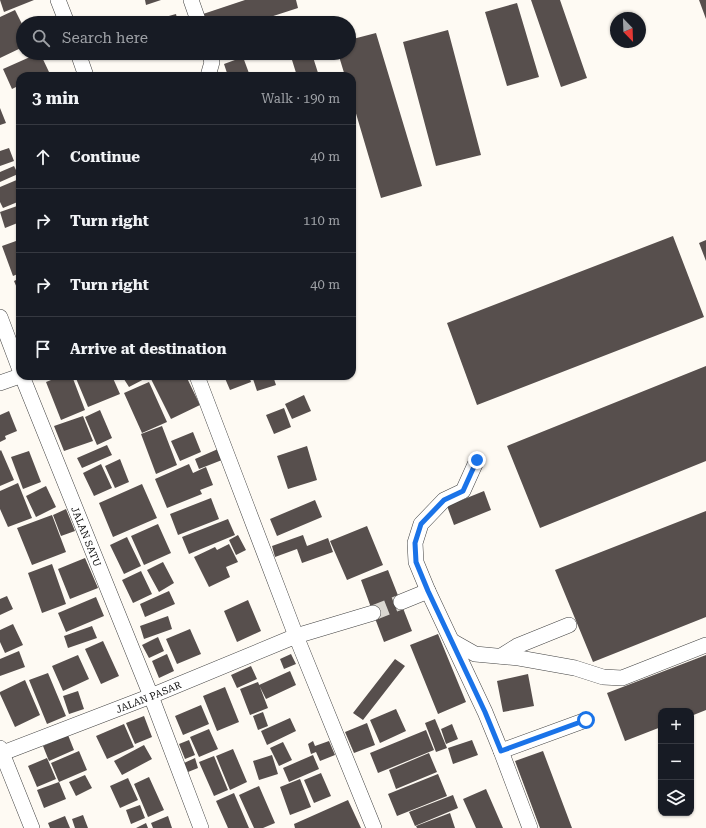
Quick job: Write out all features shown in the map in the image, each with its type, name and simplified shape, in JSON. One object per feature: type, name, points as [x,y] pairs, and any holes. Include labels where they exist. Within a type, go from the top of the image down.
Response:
[{"type":"street","points":[[58,0],[64,16]]},
{"type":"street","points":[[191,0],[196,16]]},
{"type":"street","points":[[80,60],[85,72]]},
{"type":"street","points":[[209,72],[211,60]]},
{"type":"street","points":[[0,317],[16,359]]},
{"type":"street","points":[[0,383],[16,378]]},
{"type":"street","name":"JALAN SATU","points":[[23,380],[151,696],[201,828]]},
{"type":"street","points":[[199,380],[296,636],[374,828]]},
{"type":"street","points":[[477,460],[463,491],[444,500],[421,524],[415,543],[416,562],[428,591],[485,712],[530,828]]},
{"type":"street","points":[[401,602],[428,591]]},
{"type":"street","name":"JALAN PASAR","points":[[1,752],[151,696],[296,636],[372,613]]},
{"type":"street","points":[[501,656],[517,646],[568,625]]},
{"type":"street","points":[[452,641],[475,654],[519,658],[576,668],[603,677],[622,678],[706,645]]},
{"type":"street","points":[[501,751],[586,720]]},
{"type":"street","points":[[1,752],[32,828]]},
{"type":"building","points":[[0,0],[34,0],[4,12]]},
{"type":"building","points":[[145,0],[161,0],[146,5]]},
{"type":"building","points":[[245,0],[296,0],[298,8],[273,16],[204,16],[203,14]]},
{"type":"building","points":[[531,0],[560,0],[587,78],[561,87]]},
{"type":"building","points":[[699,0],[706,0],[706,19]]},
{"type":"building","points":[[517,3],[539,77],[507,86],[485,12]]},
{"type":"building","points":[[15,10],[18,16],[16,16],[16,50],[0,58],[0,17]]},
{"type":"building","points":[[448,30],[481,155],[436,166],[403,42]]},
{"type":"building","points":[[376,33],[422,186],[381,198],[356,114],[356,72],[344,72],[340,60],[356,60],[356,38]]},
{"type":"building","points":[[23,60],[43,60],[49,72],[16,72],[16,87],[12,89],[3,69]]},
{"type":"building","points":[[235,60],[244,60],[249,72],[227,72],[224,64]]},
{"type":"building","points":[[292,60],[314,60],[318,72],[296,72]]},
{"type":"building","points":[[0,108],[6,123],[0,125]]},
{"type":"building","points":[[9,148],[14,161],[0,166],[0,151]]},
{"type":"building","points":[[14,166],[16,175],[0,182],[0,172]]},
{"type":"building","points":[[16,180],[16,203],[3,208],[0,202],[0,187]]},
{"type":"building","points":[[16,206],[16,224],[5,228],[0,212]]},
{"type":"building","points":[[673,236],[704,317],[477,405],[447,323]]},
{"type":"building","points":[[706,240],[706,261],[699,243]]},
{"type":"building","points":[[16,241],[16,275],[13,276],[2,246]]},
{"type":"building","points":[[706,366],[706,461],[540,528],[507,446]]},
{"type":"building","points":[[51,380],[74,380],[85,410],[61,420],[46,382]]},
{"type":"building","points":[[77,380],[114,380],[120,394],[88,407]]},
{"type":"building","points":[[125,380],[142,380],[129,387]]},
{"type":"building","points":[[152,380],[188,380],[200,405],[171,419]]},
{"type":"building","points":[[226,380],[250,380],[251,382],[230,390]]},
{"type":"building","points":[[253,380],[274,380],[276,385],[257,391]]},
{"type":"building","points":[[149,382],[167,422],[142,433],[124,393]]},
{"type":"building","points":[[304,395],[311,411],[292,419],[285,404]]},
{"type":"building","points":[[284,408],[291,427],[274,434],[266,415]]},
{"type":"building","points":[[100,410],[112,438],[97,445],[85,417]]},
{"type":"building","points":[[9,411],[17,431],[5,436],[6,439],[0,442],[0,415]]},
{"type":"building","points":[[83,416],[93,441],[64,451],[54,426]]},
{"type":"building","points":[[162,426],[177,465],[156,474],[141,434]]},
{"type":"building","points":[[193,432],[201,452],[180,461],[171,441]]},
{"type":"building","points":[[107,445],[112,455],[82,468],[77,458]]},
{"type":"building","points":[[307,446],[317,480],[288,489],[277,456]]},
{"type":"building","points":[[218,449],[222,460],[199,469],[195,459]]},
{"type":"building","points":[[1,450],[14,480],[0,486],[0,451]]},
{"type":"building","points":[[29,451],[41,482],[23,489],[11,457]]},
{"type":"building","points":[[120,459],[129,482],[115,488],[105,466]]},
{"type":"building","points":[[101,464],[112,488],[94,496],[83,473]]},
{"type":"building","points":[[189,464],[193,473],[206,467],[213,485],[200,490],[202,494],[167,508],[155,479]]},
{"type":"building","points":[[18,483],[32,518],[8,527],[0,509],[0,491]]},
{"type":"building","points":[[142,484],[157,518],[113,537],[99,503]]},
{"type":"building","points":[[46,486],[56,507],[36,517],[26,496]]},
{"type":"building","points":[[484,491],[491,510],[454,525],[447,506]]},
{"type":"building","points":[[211,498],[219,519],[178,535],[170,514]]},
{"type":"building","points":[[315,500],[322,517],[277,536],[270,519]]},
{"type":"building","points":[[66,509],[75,531],[61,536],[53,515]]},
{"type":"building","points":[[706,511],[706,617],[593,662],[555,570]]},
{"type":"building","points":[[52,515],[66,552],[32,565],[17,528]]},
{"type":"building","points":[[228,519],[235,535],[189,554],[182,537]]},
{"type":"building","points":[[158,524],[171,553],[144,565],[131,536]]},
{"type":"building","points":[[367,526],[383,565],[347,580],[330,541]]},
{"type":"building","points":[[238,535],[246,550],[236,555],[229,540]]},
{"type":"building","points":[[303,535],[307,546],[328,538],[333,552],[302,563],[297,549],[275,557],[272,546]]},
{"type":"building","points":[[127,537],[141,566],[124,574],[110,545]]},
{"type":"building","points":[[229,544],[238,562],[226,567],[230,577],[209,587],[194,557],[215,547],[217,550]]},
{"type":"building","points":[[85,558],[98,588],[70,599],[58,569]]},
{"type":"building","points":[[163,562],[174,583],[159,592],[147,570]]},
{"type":"building","points":[[52,564],[66,604],[42,613],[28,573]]},
{"type":"building","points":[[388,570],[412,631],[384,642],[361,580]]},
{"type":"building","points":[[141,571],[152,594],[133,603],[122,580]]},
{"type":"building","points":[[169,591],[175,604],[145,617],[140,604]]},
{"type":"building","points":[[7,596],[13,609],[0,615],[0,599]]},
{"type":"building","points":[[96,597],[104,616],[66,632],[58,613]]},
{"type":"building","points":[[248,600],[261,631],[237,642],[224,611]]},
{"type":"building","points":[[168,616],[172,629],[144,639],[140,626]]},
{"type":"building","points":[[13,624],[23,645],[5,653],[0,642],[0,630]]},
{"type":"building","points":[[92,626],[97,638],[68,648],[64,636]]},
{"type":"building","points":[[190,629],[201,654],[177,664],[166,639]]},
{"type":"building","points":[[438,634],[466,702],[438,714],[410,645]]},
{"type":"building","points":[[158,637],[164,651],[149,658],[142,645]]},
{"type":"building","points":[[103,641],[119,676],[101,684],[85,649]]},
{"type":"building","points":[[19,651],[25,667],[0,676],[0,659]]},
{"type":"building","points":[[167,654],[174,671],[159,678],[152,661]]},
{"type":"building","points":[[291,654],[296,664],[284,669],[280,659]]},
{"type":"building","points":[[78,655],[89,679],[63,691],[52,666]]},
{"type":"building","points":[[706,655],[706,710],[694,715],[694,708],[658,708],[658,728],[625,741],[607,693]]},
{"type":"building","points":[[395,659],[405,666],[363,720],[353,713]]},
{"type":"building","points":[[251,666],[257,679],[237,688],[231,675]]},
{"type":"building","points":[[290,671],[296,685],[266,699],[259,685]]},
{"type":"building","points":[[48,673],[66,716],[47,724],[29,680]]},
{"type":"building","points":[[528,674],[534,706],[503,712],[497,681]]},
{"type":"building","points":[[25,680],[40,715],[15,727],[0,692]]},
{"type":"building","points":[[258,682],[268,708],[250,715],[240,689]]},
{"type":"building","points":[[225,687],[239,722],[217,731],[203,696]]},
{"type":"building","points":[[78,691],[84,709],[69,714],[63,696]]},
{"type":"building","points":[[201,705],[209,724],[183,735],[175,716]]},
{"type":"building","points":[[396,709],[406,731],[380,743],[370,720]]},
{"type":"building","points":[[263,712],[268,726],[258,730],[253,716]]},
{"type":"building","points":[[144,716],[152,737],[135,744],[126,723]]},
{"type":"building","points":[[290,718],[296,731],[267,745],[261,731]]},
{"type":"building","points":[[435,719],[447,748],[436,752],[425,723]]},
{"type":"building","points":[[367,723],[375,745],[354,753],[345,732]]},
{"type":"building","points":[[124,724],[134,747],[107,759],[96,736]]},
{"type":"building","points":[[452,724],[458,739],[446,744],[441,729]]},
{"type":"building","points":[[209,729],[218,749],[199,757],[190,737]]},
{"type":"building","points":[[426,730],[434,750],[378,773],[370,753]]},
{"type":"building","points":[[68,735],[74,750],[49,761],[43,746]]},
{"type":"building","points":[[189,740],[195,755],[185,759],[179,744]]},
{"type":"building","points":[[472,740],[478,755],[453,764],[448,748]]},
{"type":"building","points":[[313,741],[315,746],[329,741],[335,755],[320,761],[316,752],[311,754],[308,744]]},
{"type":"building","points":[[283,742],[292,760],[279,766],[270,748]]},
{"type":"building","points":[[144,745],[152,759],[122,775],[114,761]]},
{"type":"building","points":[[233,749],[247,782],[230,790],[216,756]]},
{"type":"building","points":[[79,751],[87,770],[59,782],[51,763]]},
{"type":"building","points":[[543,751],[572,828],[540,828],[515,761]]},
{"type":"building","points":[[429,753],[437,772],[396,789],[389,770]]},
{"type":"building","points":[[272,755],[278,774],[259,780],[253,761]]},
{"type":"building","points":[[313,755],[319,769],[289,782],[283,768]]},
{"type":"building","points":[[214,756],[228,790],[214,796],[199,762]]},
{"type":"building","points":[[47,758],[56,779],[37,787],[28,766]]},
{"type":"building","points":[[195,758],[198,768],[188,772],[184,763]]},
{"type":"building","points":[[321,773],[331,796],[314,803],[304,780]]},
{"type":"building","points":[[438,774],[447,796],[397,816],[388,794]]},
{"type":"building","points":[[85,775],[92,788],[76,796],[69,782]]},
{"type":"building","points":[[149,777],[164,810],[148,817],[134,784]]},
{"type":"building","points":[[128,778],[138,800],[120,808],[110,786]]},
{"type":"building","points":[[300,779],[311,807],[290,815],[280,787]]},
{"type":"building","points":[[59,782],[66,799],[44,808],[37,790]]},
{"type":"building","points":[[259,786],[275,823],[263,828],[254,828],[239,795]]},
{"type":"building","points":[[486,789],[503,828],[476,828],[463,799]]},
{"type":"building","points":[[234,793],[249,828],[228,828],[216,801]]},
{"type":"building","points":[[453,795],[458,808],[415,826],[409,812]]},
{"type":"building","points":[[348,800],[361,828],[295,828],[294,824]]},
{"type":"building","points":[[140,805],[145,818],[131,824],[126,810]]},
{"type":"building","points":[[450,813],[455,828],[417,828],[416,826]]},
{"type":"building","points":[[83,815],[88,828],[75,828],[72,819]]},
{"type":"building","points":[[65,816],[70,828],[50,828],[48,823]]},
{"type":"building","points":[[168,816],[172,828],[153,828],[151,823]]},
{"type":"building","points":[[146,823],[148,828],[136,828]]},
{"type":"tunnel","points":[[373,613],[401,602]]},
{"type":"route","points":[[477,460],[463,491],[444,500],[421,524],[415,543],[416,562],[428,591],[485,712],[501,751],[586,720]]}]
